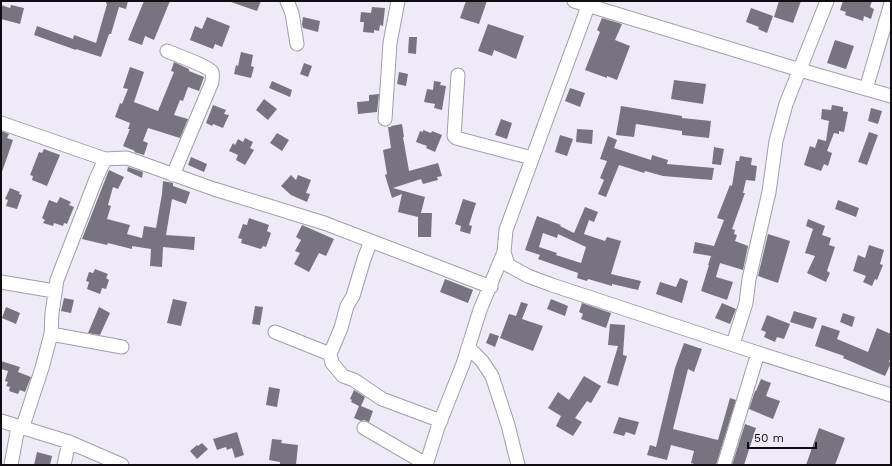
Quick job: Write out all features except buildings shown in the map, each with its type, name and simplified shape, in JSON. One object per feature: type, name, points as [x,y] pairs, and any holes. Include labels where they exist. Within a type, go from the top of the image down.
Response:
[{"type":"street","points":[[287,1],[292,13],[297,44]]},
{"type":"street","points":[[385,119],[390,43],[398,1]]},
{"type":"street","points":[[574,1],[589,3],[800,70],[891,96]]},
{"type":"street","points":[[733,344],[746,303],[749,279],[769,192],[776,141],[786,104],[827,1]]},
{"type":"street","points":[[364,428],[426,465],[480,310],[491,287],[504,252],[506,230],[589,3]]},
{"type":"street","points":[[866,89],[891,3]]},
{"type":"street","points":[[167,51],[204,67],[213,74],[212,82],[173,174]]},
{"type":"street","points":[[458,75],[454,136],[456,138],[532,158]]},
{"type":"street","points":[[1,122],[105,159],[127,158],[214,189],[324,224],[491,287]]},
{"type":"street","points":[[11,465],[20,428],[42,368],[51,334],[54,291],[57,280],[65,256],[105,159]]},
{"type":"street","points":[[371,242],[364,259],[353,296],[347,306],[341,328],[330,354],[332,363],[343,376],[354,380],[382,399],[441,421]]},
{"type":"street","points":[[504,252],[508,265],[528,276],[552,285],[891,395]]},
{"type":"street","points":[[1,282],[54,291]]},
{"type":"street","points":[[275,332],[330,354]]},
{"type":"street","points":[[51,334],[122,347]]},
{"type":"street","points":[[468,347],[482,361],[492,376],[508,425],[518,465]]},
{"type":"street","points":[[724,465],[758,353]]},
{"type":"street","points":[[1,421],[69,442],[100,460],[122,465]]},
{"type":"street","points":[[64,465],[69,442]]}]
